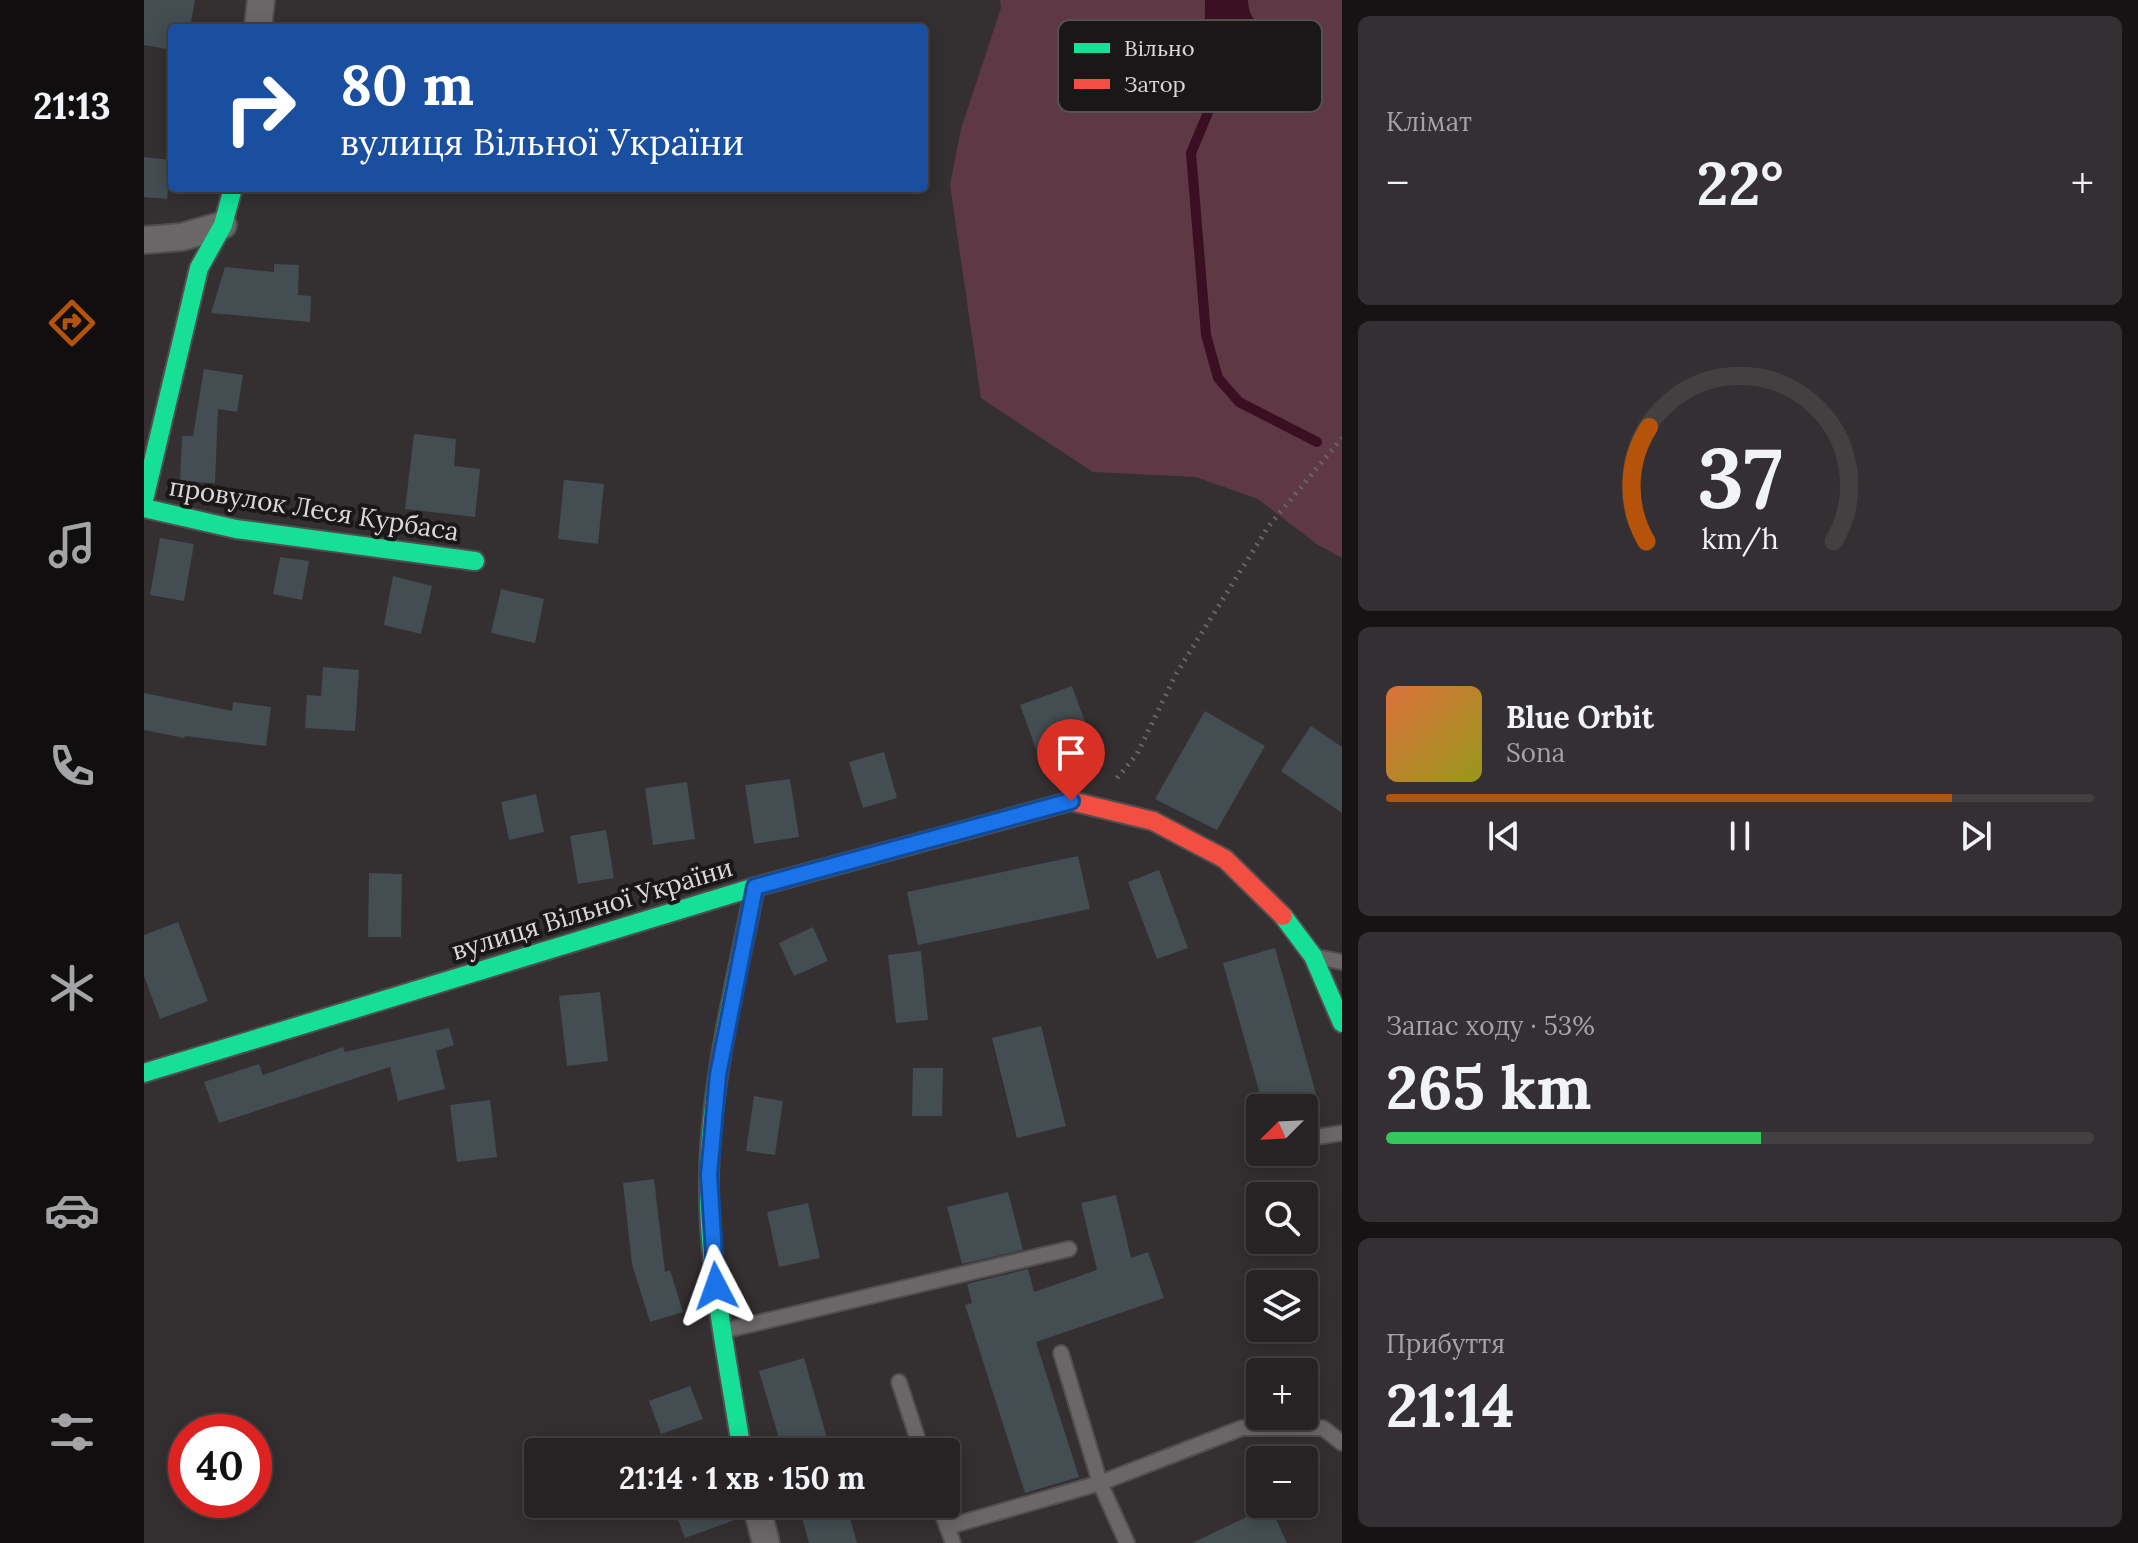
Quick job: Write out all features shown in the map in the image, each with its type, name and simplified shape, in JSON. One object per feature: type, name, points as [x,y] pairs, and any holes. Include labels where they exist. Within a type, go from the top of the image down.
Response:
[{"type":"street","points":[[258,24],[261,0]]},
{"type":"street","points":[[144,500],[199,268],[223,225],[232,192]]},
{"type":"street","points":[[144,240],[182,237],[223,225]]},
{"type":"street","name":"провулок Леся Курбаса","points":[[144,508],[236,529],[475,561]]},
{"type":"street","name":"вулиця Вільної України","points":[[144,1073],[755,887],[1071,801],[1153,821],[1225,859],[1292,924],[1313,956],[1342,1023]]},
{"type":"street","points":[[740,1438],[716,1286],[709,1175],[718,1075],[755,887]]},
{"type":"street","points":[[760,1518],[766,1543]]},
{"type":"lane","points":[[1313,956],[1342,962]]},
{"type":"lane","points":[[1318,1137],[1342,1133]]},
{"type":"lane","points":[[723,1331],[1069,1249]]},
{"type":"lane","points":[[1061,1353],[1100,1483],[1127,1543]]},
{"type":"lane","points":[[899,1382],[917,1438]]},
{"type":"lane","points":[[947,1527],[1100,1483],[1242,1428],[1323,1428],[1342,1443]]},
{"type":"lane","points":[[944,1518],[953,1543]]},
{"type":"path","points":[[1093,807],[1137,754],[1176,674],[1268,527],[1340,441]]},
{"type":"shaded area","points":[[1000,0],[1205,0],[1205,20],[1058,20],[1058,112],[1322,112],[1322,20],[1255,20],[1248,0],[1342,0],[1342,558],[1318,545],[1258,499],[1196,477],[1093,472],[981,398],[950,185],[961,129],[1001,8]]},
{"type":"shaded area","points":[[1205,0],[1248,0],[1255,20],[1205,20]]},
{"type":"building","points":[[144,0],[195,0],[191,24],[168,24],[168,49],[144,45]]},
{"type":"building","points":[[144,157],[168,160],[167,199],[144,197]]},
{"type":"building","points":[[274,264],[299,265],[298,295],[311,296],[310,322],[211,313],[225,267],[274,272]]},
{"type":"building","points":[[204,369],[243,375],[237,412],[218,409],[215,483],[180,482],[182,436],[193,436]]},
{"type":"building","points":[[414,434],[456,439],[454,466],[480,469],[475,517],[405,509]]},
{"type":"building","points":[[564,480],[604,484],[598,544],[558,539]]},
{"type":"building","points":[[160,538],[194,544],[184,601],[150,595]]},
{"type":"building","points":[[280,557],[309,561],[302,600],[273,594]]},
{"type":"building","points":[[393,576],[432,586],[421,634],[384,625]]},
{"type":"building","points":[[501,589],[544,599],[535,643],[491,633]]},
{"type":"building","points":[[323,667],[359,670],[355,731],[305,728],[307,695],[321,696]]},
{"type":"building","points":[[1072,686],[1093,744],[1041,763],[1020,705]]},
{"type":"building","points":[[144,693],[232,711],[233,702],[271,707],[266,746],[184,738],[144,730]]},
{"type":"building","points":[[1205,711],[1265,746],[1217,830],[1155,799]]},
{"type":"building","points":[[1311,726],[1342,747],[1342,813],[1281,771]]},
{"type":"building","points":[[884,752],[897,798],[863,808],[849,762]]},
{"type":"building","points":[[790,779],[799,837],[754,844],[745,785]]},
{"type":"building","points":[[687,782],[695,839],[653,845],[645,788]]},
{"type":"building","points":[[536,794],[544,832],[509,840],[501,802]]},
{"type":"building","points":[[606,830],[614,878],[578,884],[570,836]]},
{"type":"building","points":[[1078,856],[1090,909],[918,945],[907,892]]},
{"type":"building","points":[[1159,870],[1188,948],[1157,959],[1128,882]]},
{"type":"building","points":[[369,873],[402,874],[401,937],[368,937]]},
{"type":"building","points":[[178,922],[208,1001],[160,1019],[144,976],[144,935]]},
{"type":"building","points":[[813,927],[828,961],[794,976],[779,943]]},
{"type":"building","points":[[1275,948],[1316,1094],[1260,1094],[1223,963]]},
{"type":"building","points":[[921,951],[928,1020],[896,1023],[888,955]]},
{"type":"building","points":[[600,992],[608,1061],[567,1066],[559,996]]},
{"type":"building","points":[[1041,1026],[1066,1126],[1017,1138],[992,1038]]},
{"type":"building","points":[[449,1028],[454,1045],[436,1051],[445,1089],[398,1101],[390,1067],[219,1123],[204,1082],[259,1064],[263,1075],[343,1047],[345,1052]]},
{"type":"building","points":[[913,1068],[943,1068],[942,1116],[912,1116]]},
{"type":"building","points":[[754,1096],[783,1101],[775,1155],[746,1151]]},
{"type":"building","points":[[490,1100],[497,1157],[457,1162],[450,1105]]},
{"type":"building","points":[[654,1179],[665,1272],[670,1270],[683,1312],[650,1322],[632,1264],[623,1183]]},
{"type":"building","points":[[1008,1192],[1023,1250],[962,1264],[947,1207]]},
{"type":"building","points":[[1116,1195],[1131,1258],[1148,1252],[1164,1298],[1036,1342],[1079,1477],[1025,1493],[965,1305],[972,1303],[967,1284],[1028,1269],[1034,1292],[1097,1270],[1081,1203]]},
{"type":"building","points":[[808,1203],[820,1258],[779,1267],[767,1212]]},
{"type":"building","points":[[804,1358],[827,1438],[779,1438],[759,1371]]},
{"type":"building","points":[[690,1386],[703,1419],[661,1434],[649,1401]]},
{"type":"building","points":[[1246,1517],[1276,1518],[1287,1543],[1192,1543]]},
{"type":"building","points":[[677,1518],[740,1518],[685,1538]]},
{"type":"building","points":[[802,1518],[850,1518],[857,1543],[809,1543]]},
{"type":"waterway","points":[[1208,112],[1191,153],[1206,335],[1218,378],[1239,402],[1317,442]]},
{"type":"traffic: fast","points":[[144,500],[199,268],[223,225],[232,192]]},
{"type":"traffic: fast","points":[[144,508],[236,529],[475,561]]},
{"type":"traffic: fast","points":[[144,1073],[755,887],[955,833]]},
{"type":"traffic: fast","points":[[740,1438],[715,1279],[709,1175],[719,1066],[755,887]]},
{"type":"traffic: fast","points":[[1283,916],[1313,956],[1342,1023]]},
{"type":"traffic: jam","points":[[955,833],[1071,801],[1153,821],[1225,859],[1283,916]]},
{"type":"route","points":[[716,1286],[709,1175],[718,1075],[755,887],[1071,801]]}]
